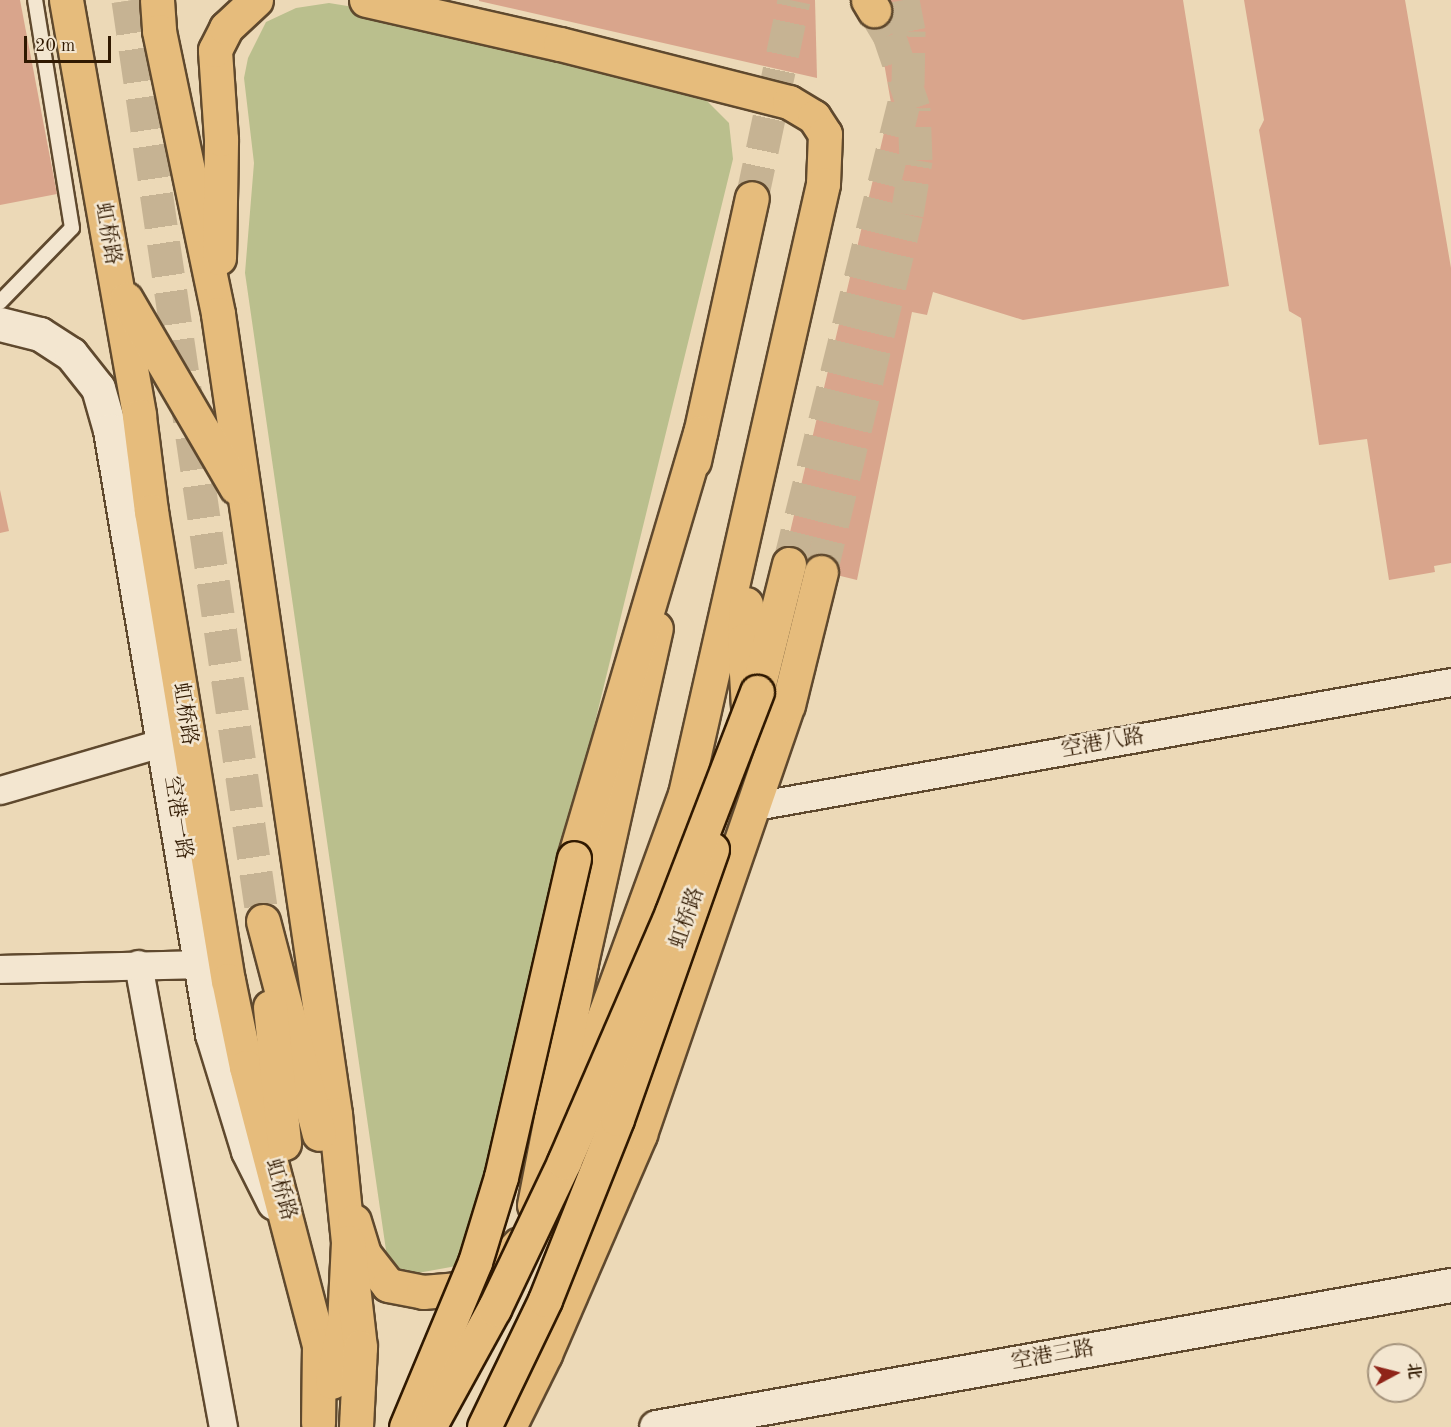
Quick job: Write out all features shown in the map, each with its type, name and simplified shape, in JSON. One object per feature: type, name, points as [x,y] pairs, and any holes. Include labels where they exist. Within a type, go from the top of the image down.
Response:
[{"type":"main road","name":"虹桥路","points":[[66,0],[116,282],[228,980],[246,1067],[296,1249],[319,1345],[317,1425]]},
{"type":"main road","name":"虹桥路","points":[[157,0],[159,32],[218,314],[243,500],[315,964],[348,1242],[344,1323],[335,1375],[317,1425]]},
{"type":"main road","points":[[218,314],[221,150],[215,50],[226,28],[256,0]]},
{"type":"main road","points":[[366,0],[690,76],[789,102],[813,117],[825,134],[823,184],[685,794],[534,1205],[460,1399],[445,1427]]},
{"type":"main road","points":[[534,1205],[581,963],[752,198]]},
{"type":"main road","points":[[116,282],[243,500]]},
{"type":"main road","points":[[406,1427],[436,1364],[485,1230],[574,858],[634,645],[700,432]]},
{"type":"main road","points":[[754,490],[744,640],[755,806]]},
{"type":"main road","name":"虹桥路","points":[[484,1427],[545,1300],[617,1119],[731,797],[789,564]]},
{"type":"main road","name":"虹桥路","points":[[509,1427],[545,1354],[640,1134],[788,705],[821,572]]},
{"type":"main road","points":[[429,1427],[494,1309],[564,1162],[672,912],[757,692]]},
{"type":"main road","points":[[296,1249],[263,921],[348,1242],[360,1347],[356,1427]]},
{"type":"main road","points":[[338,1167],[364,1254],[388,1285],[423,1292],[456,1289],[488,1277],[519,1244]]},
{"type":"street","name":"空港一路","points":[[0,324],[40,334],[71,354],[98,388],[110,430],[212,1034],[248,1151],[296,1249]]},
{"type":"street","name":"空港八路","points":[[755,806],[1451,682]]},
{"type":"street","points":[[0,790],[164,742]]},
{"type":"street","points":[[138,964],[223,1427]]},
{"type":"street","points":[[0,969],[201,964]]},
{"type":"street","name":"空港三路","points":[[656,1427],[1451,1285]]},
{"type":"lane","points":[[0,302],[72,228],[35,0]]},
{"type":"green space","points":[[329,3],[366,9],[705,99],[729,123],[733,159],[462,1265],[390,1278],[245,273],[254,163],[244,78],[248,58],[266,22],[296,8]]},
{"type":"building","points":[[0,0],[20,0],[57,194],[0,205]]},
{"type":"building","points":[[815,0],[817,78],[479,1]]},
{"type":"building","points":[[873,0],[1183,0],[1229,286],[1023,320],[933,292],[927,315],[912,312],[857,580],[783,562],[891,103]]},
{"type":"building","points":[[1244,0],[1405,0],[1451,268],[1451,563],[1434,566],[1435,572],[1389,580],[1367,439],[1319,445],[1301,318],[1289,311],[1259,130],[1264,120]]},
{"type":"building","points":[[0,490],[9,531],[0,533]]},
{"type":"tunnel","points":[[128,0],[263,921]]},
{"type":"tunnel","points":[[752,198],[794,0]]},
{"type":"tunnel","points":[[789,564],[908,85],[909,31],[903,0]]},
{"type":"tunnel","points":[[821,572],[907,214],[916,160],[914,108],[889,35],[874,10]]}]
